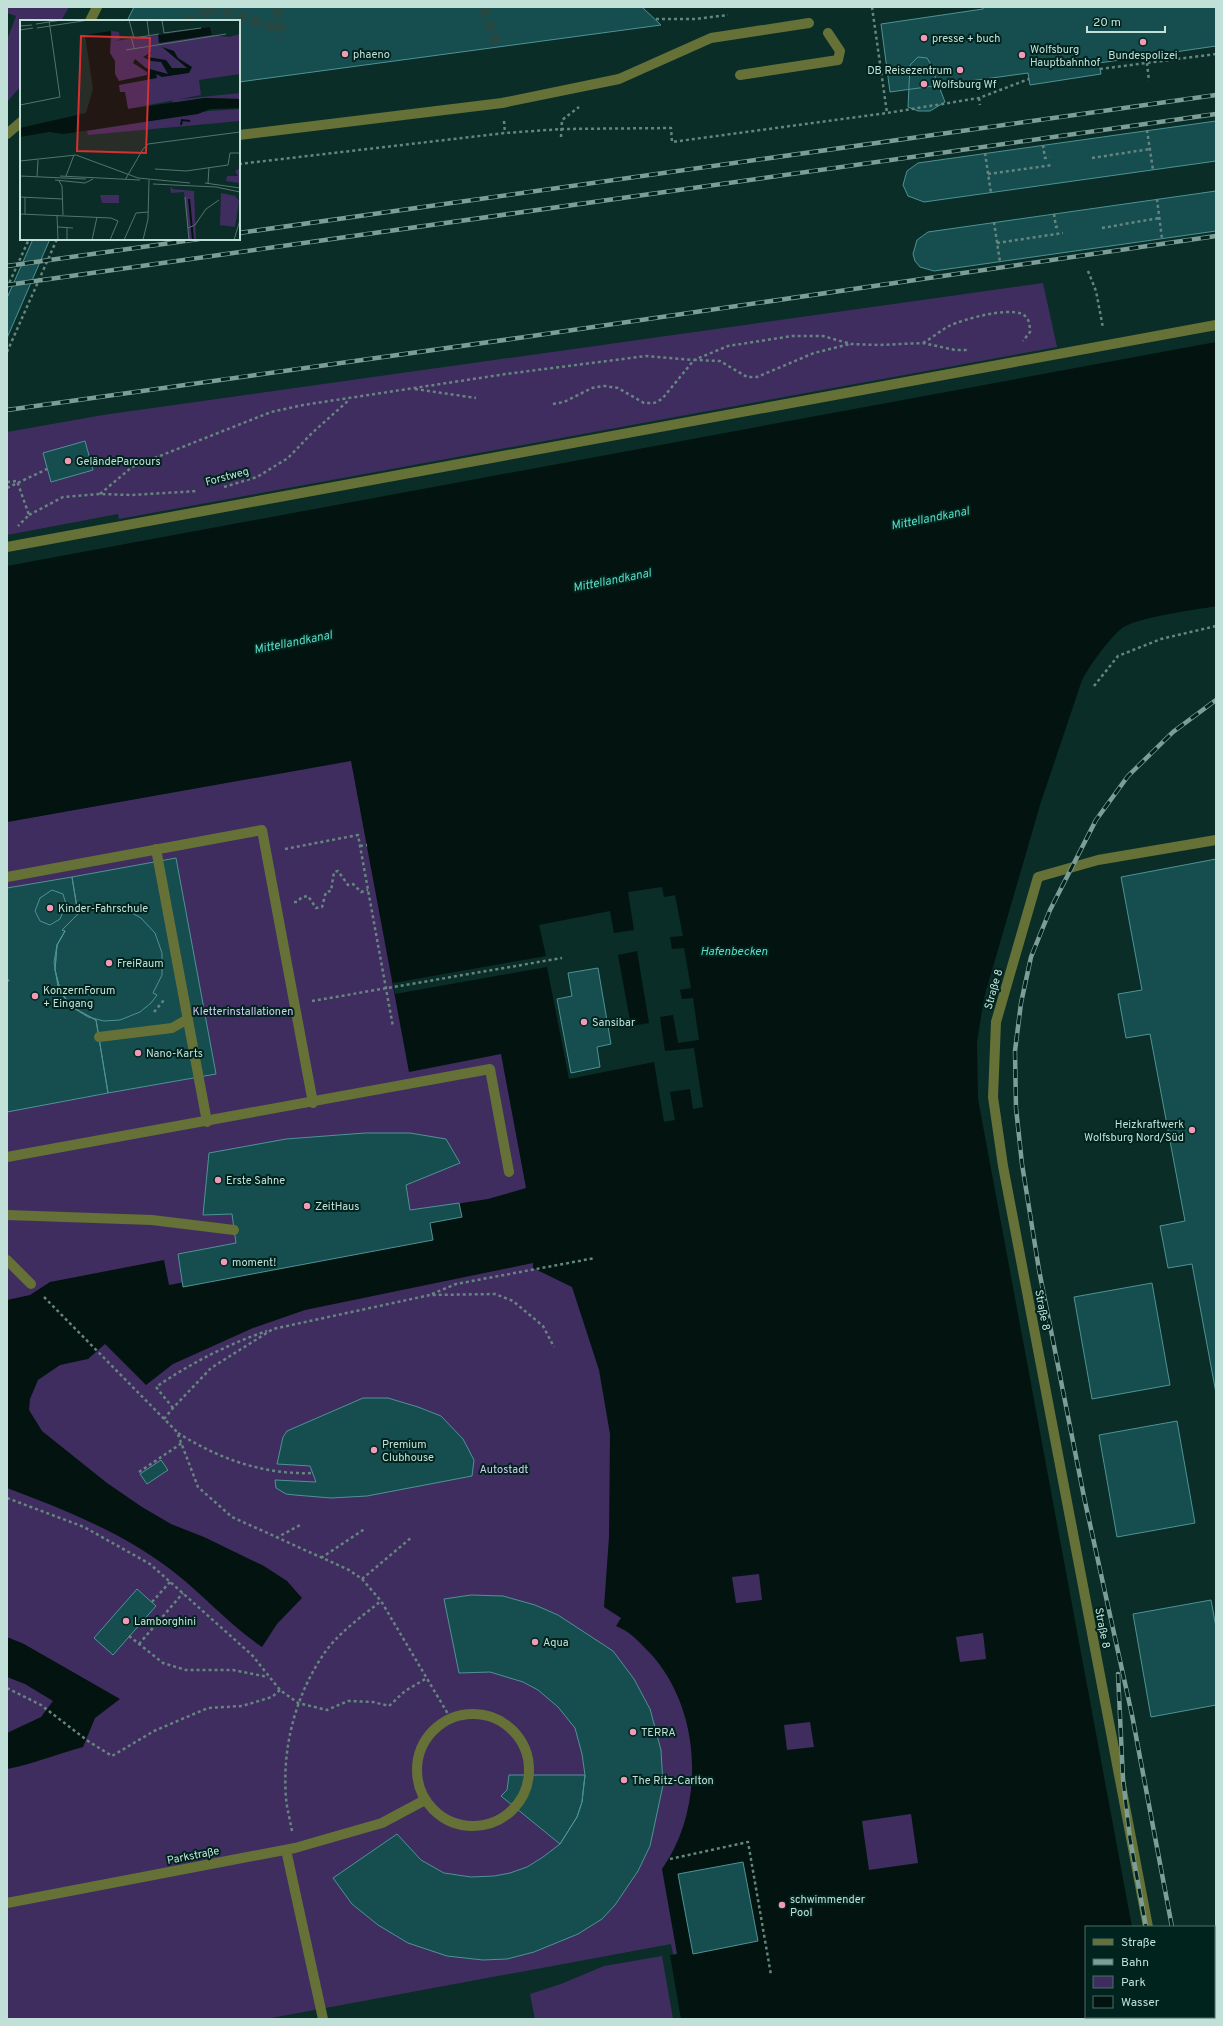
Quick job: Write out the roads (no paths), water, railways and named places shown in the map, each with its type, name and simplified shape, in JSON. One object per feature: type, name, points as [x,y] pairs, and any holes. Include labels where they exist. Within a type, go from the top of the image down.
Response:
[{"type":"street","points":[[90,20],[97,7]]},
{"type":"street","points":[[240,136],[510,101],[619,79],[711,38],[809,23]]},
{"type":"street","points":[[740,75],[838,60],[840,51],[828,33]]},
{"type":"street","points":[[7,134],[20,123]]},
{"type":"street","points":[[7,548],[1216,325]]},
{"type":"street","points":[[7,877],[262,830],[313,1103]]},
{"type":"street","name":"Straße 8","points":[[1148,1926],[1003,1166],[993,1097],[996,1022],[1038,877],[1098,860],[1216,840]]},
{"type":"street","points":[[156,849],[207,1122]]},
{"type":"street","points":[[99,1037],[172,1028],[188,1018]]},
{"type":"street","points":[[7,1157],[313,1103],[490,1069],[510,1172]]},
{"type":"street","points":[[7,1215],[152,1220],[234,1230]]},
{"type":"street","points":[[7,1260],[30,1284]]},
{"type":"street","points":[[468,1714],[487,1716],[503,1723],[517,1735],[526,1751],[530,1769],[527,1787],[519,1804],[506,1816],[489,1824],[471,1826],[453,1823],[437,1814],[425,1800],[418,1782],[417,1763],[423,1745],[435,1730],[451,1718],[468,1714]]},
{"type":"street","name":"Parkstraße","points":[[7,1903],[291,1849],[382,1823],[425,1800]]},
{"type":"street","points":[[291,1849],[323,2019]]},
{"type":"water","name":"Hafenbecken","points":[[1216,342],[1216,606],[1152,618],[1128,625],[1121,629],[1105,646],[1094,660],[1082,680],[1040,805],[984,998],[977,1042],[978,1099],[1132,1926],[1085,1926],[1085,2018],[1149,2019],[681,2019],[670,1955],[677,1954],[662,1869],[676,1844],[686,1817],[691,1788],[692,1758],[688,1729],[680,1701],[667,1675],[649,1652],[638,1641],[626,1631],[616,1626],[621,1618],[604,1607],[609,1537],[610,1434],[599,1370],[572,1287],[533,1268],[533,1263],[305,1310],[253,1328],[173,1364],[146,1385],[105,1344],[88,1359],[60,1365],[38,1380],[30,1399],[29,1410],[42,1431],[107,1483],[142,1507],[171,1524],[204,1537],[264,1566],[287,1581],[302,1598],[277,1624],[262,1647],[238,1629],[182,1578],[132,1544],[91,1522],[7,1488],[7,1300],[30,1295],[50,1282],[164,1260],[169,1285],[421,1239],[418,1222],[449,1205],[488,1199],[526,1188],[501,1054],[409,1072],[351,761],[7,822],[7,566]],"holes":[[[759,1574],[762,1600],[736,1603],[732,1577]],[[983,1633],[986,1659],[960,1662],[956,1637]],[[810,1722],[814,1747],[787,1750],[784,1725]],[[911,1814],[918,1863],[869,1870],[862,1821]]]},
{"type":"water","points":[[7,1637],[24,1644],[120,1699],[95,1718],[83,1747],[7,1769],[7,1733],[41,1717],[53,1701],[25,1684],[7,1677]]},
{"type":"tunnel","points":[[208,7],[280,29]]},
{"type":"tunnel","points":[[277,7],[281,39]]},
{"type":"tunnel","points":[[483,7],[498,47]]},
{"type":"tunnel","points":[[188,20],[217,8]]},
{"type":"railway","points":[[240,233],[1216,95]]},
{"type":"railway","points":[[7,285],[1216,114]]},
{"type":"railway","points":[[7,410],[525,337],[1216,236]]},
{"type":"railway","points":[[7,266],[192,240]]},
{"type":"railway","points":[[1172,1926],[1132,1715],[1084,1497],[1039,1270],[1022,1164],[1016,1108],[1015,1051],[1021,1003],[1031,957],[1050,910],[1096,820],[1128,776],[1173,732],[1216,700]]},
{"type":"railway","points":[[1118,1674],[1123,1779],[1130,1839],[1146,1926]]},
{"type":"place","name":"presse + buch","points":[[924,38]]},
{"type":"place","name":"Bundespolizei","points":[[1143,42]]},
{"type":"place","name":"phaeno","points":[[345,54]]},
{"type":"place","name":"Wolfsburg Hauptbahnhof","points":[[1022,55]]},
{"type":"place","name":"DB Reisezentrum","points":[[960,70]]},
{"type":"place","name":"Wolfsburg Wf","points":[[924,84]]},
{"type":"place","name":"GeländeParcours","points":[[68,461]]},
{"type":"place","name":"Kinder-Fahrschule","points":[[50,908]]},
{"type":"place","name":"FreiRaum","points":[[109,963]]},
{"type":"place","name":"KonzernForum + Eingang","points":[[35,996]]},
{"type":"place","name":"Sansibar","points":[[584,1022]]},
{"type":"place","name":"Nano-Karts","points":[[138,1053]]},
{"type":"place","name":"Heizkraftwerk Wolfsburg Nord/Süd","points":[[1192,1130]]},
{"type":"place","name":"Erste Sahne","points":[[218,1180]]},
{"type":"place","name":"ZeitHaus","points":[[307,1206]]},
{"type":"place","name":"moment!","points":[[224,1262]]},
{"type":"place","name":"Premium Clubhouse","points":[[374,1450]]},
{"type":"place","name":"Lamborghini","points":[[126,1621]]},
{"type":"place","name":"Aqua","points":[[535,1642]]},
{"type":"place","name":"TERRA","points":[[633,1732]]},
{"type":"place","name":"The Ritz-Carlton","points":[[624,1780]]},
{"type":"place","name":"schwimmender Pool","points":[[782,1905]]},
{"type":"water label","name":"Mittellandkanal","points":[[930,518]]},
{"type":"water label","name":"Mittellandkanal","points":[[612,580]]},
{"type":"water label","name":"Mittellandkanal","points":[[293,642]]},
{"type":"park label","name":"Kletterinstallationen","points":[[243,1011]]},
{"type":"park label","name":"Autostadt","points":[[504,1469]]}]
